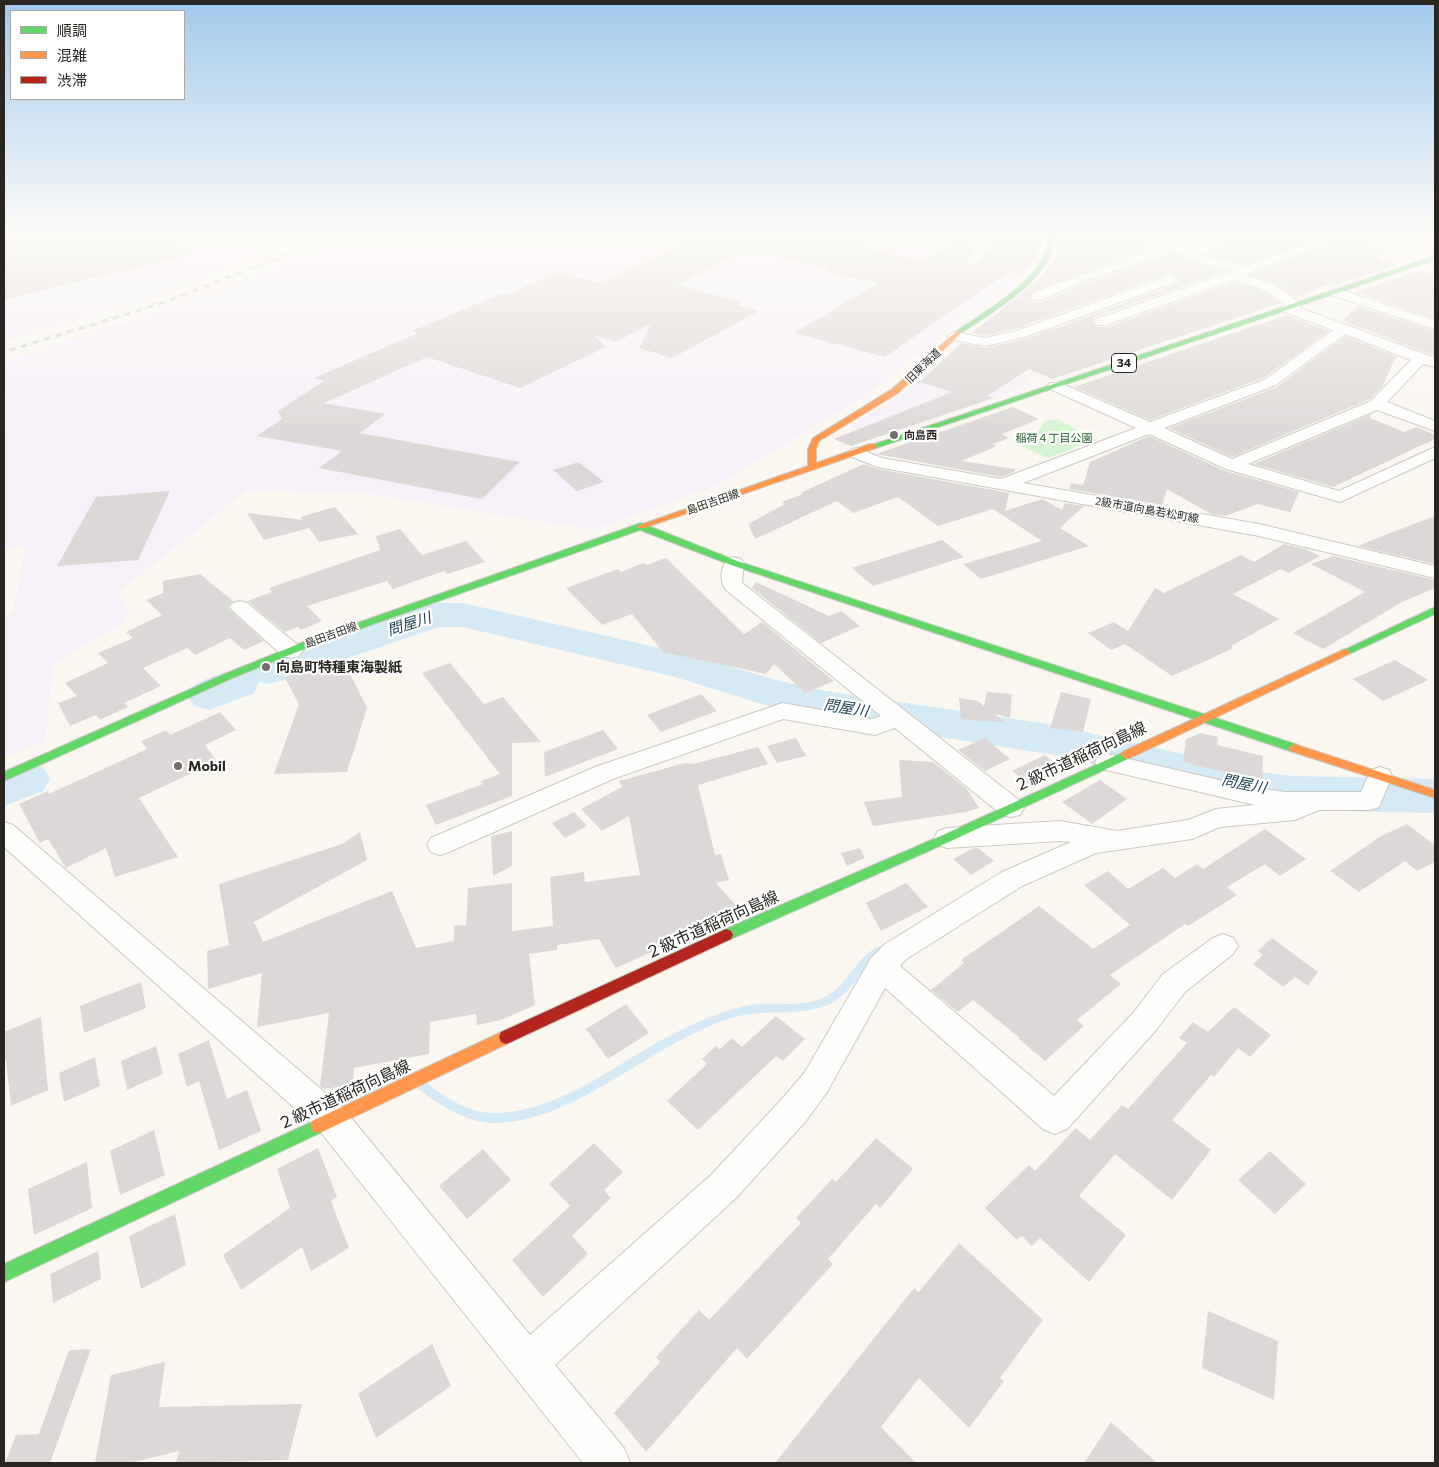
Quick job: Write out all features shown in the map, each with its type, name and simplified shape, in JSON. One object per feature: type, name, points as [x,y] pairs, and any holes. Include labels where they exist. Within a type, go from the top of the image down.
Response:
[{"type":"street","name":"旧東海道","points":[[812,467],[812,448],[816,440],[895,391],[954,336],[998,303]]},
{"type":"street","points":[[954,336],[985,342],[1020,334],[1104,303]]},
{"type":"street","points":[[1101,322],[1155,303]]},
{"type":"street","points":[[1232,465],[1378,404],[1428,361],[1343,329],[1291,307],[1287,303]]},
{"type":"street","name":"島田吉田線","points":[[4,777],[226,677],[413,605],[812,467],[1302,303]]},
{"type":"street","points":[[1370,303],[1435,325]]},
{"type":"street","points":[[1002,484],[1271,382],[1343,329]]},
{"type":"street","points":[[1055,386],[1232,465],[1340,497],[1435,452]]},
{"type":"street","points":[[1378,404],[1435,426]]},
{"type":"street","name":"2級市道向島若松町線","points":[[858,452],[878,462],[1259,530],[1435,572]]},
{"type":"street","points":[[641,527],[734,563],[1435,794]]},
{"type":"street","points":[[734,563],[731,579],[733,586],[1011,808]]},
{"type":"street","points":[[240,607],[291,651]]},
{"type":"street","name":"２級市道稲荷向島線","points":[[4,1272],[688,952],[947,838],[1202,717],[1435,610]]},
{"type":"street","points":[[440,845],[604,773],[782,711],[875,727],[898,718]]},
{"type":"street","points":[[1107,762],[1241,794],[1284,802],[1370,800],[1380,776]]},
{"type":"street","points":[[528,1363],[724,1186],[794,1110],[816,1082],[881,967],[895,952],[1012,879],[1092,844],[1192,829],[1216,818],[1295,811],[1316,801]]},
{"type":"street","points":[[947,838],[1060,831],[1126,839]]},
{"type":"street","points":[[4,832],[330,1120],[609,1463]]},
{"type":"street","points":[[881,967],[1055,1118],[1145,1021],[1174,982],[1222,946]]},
{"type":"shaded area","points":[[4,303],[130,303],[4,343]]},
{"type":"shaded area","points":[[178,303],[983,303],[867,395],[718,485],[594,530],[364,493],[247,490],[117,593],[130,612],[124,622],[53,665],[45,741],[4,757],[4,616],[13,613],[25,546],[4,550],[4,363]]},
{"type":"shaded area","points":[[931,372],[1021,372],[1031,386],[872,439],[848,427],[904,393]]},
{"type":"green space","name":"稲荷４丁目公園","points":[[1057,419],[1096,440],[1048,458],[1014,443],[1039,430],[1045,421]]},
{"type":"building","points":[[478,303],[739,303],[737,305],[759,311],[672,358],[639,348],[652,323],[616,342],[594,335],[606,347],[520,388],[427,357],[324,403],[385,414],[360,433],[520,462],[482,499],[319,468],[342,451],[257,436],[282,419],[278,411],[324,381],[314,378],[418,333],[412,331]]},
{"type":"building","points":[[844,303],[963,303],[885,357],[794,333]]},
{"type":"building","points":[[1010,303],[1086,303],[1015,329],[985,336],[971,333]]},
{"type":"building","points":[[1123,303],[1134,303],[1095,317],[1092,323],[1096,327],[1107,327],[1173,303],[1279,303],[1052,379],[1029,369],[987,396],[994,398],[851,446],[834,439],[952,392],[920,382],[961,343],[985,348],[1026,339]]},
{"type":"building","points":[[1389,303],[1435,303],[1435,319]]},
{"type":"building","points":[[1357,306],[1435,331],[1435,356],[1342,321]]},
{"type":"building","points":[[1287,315],[1329,331],[1265,377],[1150,420],[1074,387]]},
{"type":"building","points":[[1345,336],[1398,357],[1394,360],[1383,386],[1370,399],[1232,457],[1169,428],[1277,387]]},
{"type":"building","points":[[1013,407],[1039,419],[1002,434],[1009,438],[993,444],[997,446],[961,461],[1015,469],[1014,472],[1001,477],[876,454]]},
{"type":"building","points":[[1371,414],[1370,418],[1404,432],[1417,427],[1435,435],[1435,439],[1333,487],[1254,464]]},
{"type":"building","points":[[1149,436],[1225,471],[1299,492],[1290,512],[1258,504],[1225,516],[1211,514],[1167,489],[1162,505],[1069,489],[1071,483],[1083,485],[1090,462]]},
{"type":"building","points":[[579,462],[604,482],[577,491],[553,470]]},
{"type":"building","points":[[864,464],[878,469],[1009,493],[1005,511],[1042,499],[1062,510],[1065,503],[1084,506],[1060,528],[1089,546],[981,579],[963,564],[1042,541],[993,509],[938,526],[898,497],[853,513],[837,501],[755,539],[748,524],[785,504],[782,502],[803,494],[800,493]]},
{"type":"building","points":[[170,491],[138,560],[57,566],[96,497]]},
{"type":"building","points":[[335,507],[358,534],[319,542],[309,528],[264,540],[247,513],[303,520],[300,517]]},
{"type":"building","points":[[1435,516],[1435,564],[1358,546],[1390,533]]},
{"type":"building","points":[[400,529],[422,555],[466,541],[485,562],[447,574],[444,571],[393,589],[387,581],[307,606],[322,621],[301,630],[298,627],[285,632],[247,601],[272,592],[269,588],[380,550],[376,536]]},
{"type":"building","points":[[942,540],[964,557],[873,586],[852,568]]},
{"type":"building","points":[[1284,544],[1305,549],[1320,556],[1288,573],[1281,569],[1233,594],[1279,619],[1231,646],[1233,648],[1208,660],[1172,676],[1125,644],[1111,650],[1088,633],[1114,622],[1128,631],[1155,588],[1164,593],[1241,555],[1254,562]]},
{"type":"building","points":[[1333,556],[1435,580],[1435,588],[1402,602],[1323,649],[1293,633],[1365,592],[1311,564]]},
{"type":"building","points":[[666,558],[744,634],[762,622],[834,681],[805,693],[774,664],[766,674],[663,652],[632,614],[602,625],[566,588],[618,569],[621,572],[644,563],[647,565]]},
{"type":"building","points":[[200,574],[233,601],[228,607],[264,641],[244,650],[230,638],[195,655],[187,648],[143,668],[161,686],[124,703],[128,707],[100,720],[96,715],[70,726],[58,703],[77,696],[65,683],[108,663],[98,653],[133,638],[126,632],[162,615],[146,600],[163,593],[163,581]]},
{"type":"building","points":[[756,582],[829,616],[841,611],[860,626],[821,643],[752,588]]},
{"type":"building","points":[[342,658],[367,708],[347,772],[274,774],[299,704],[285,678]]},
{"type":"building","points":[[1395,660],[1428,680],[1383,701],[1353,679]]},
{"type":"building","points":[[450,663],[484,704],[503,697],[541,742],[512,743],[512,796],[436,825],[426,805],[483,784],[481,781],[500,774],[422,673]]},
{"type":"building","points":[[987,692],[1012,694],[1010,718],[995,714],[1006,723],[961,719],[959,698],[978,701],[984,706]]},
{"type":"building","points":[[1061,692],[1091,699],[1083,732],[1050,728]]},
{"type":"building","points":[[701,694],[717,711],[661,732],[647,715]]},
{"type":"building","points":[[220,712],[236,730],[205,745],[217,761],[139,798],[178,857],[115,877],[106,848],[66,868],[48,839],[40,843],[19,804],[48,791],[49,794],[147,749],[141,741],[166,730],[170,735]]},
{"type":"building","points":[[603,730],[618,749],[545,777],[544,752]]},
{"type":"building","points":[[1201,733],[1218,737],[1217,745],[1263,756],[1262,782],[1183,762],[1186,739]]},
{"type":"building","points":[[796,738],[806,756],[777,763],[767,746]]},
{"type":"building","points":[[985,738],[1010,759],[985,771],[958,750]]},
{"type":"building","points":[[758,747],[768,764],[698,785],[715,855],[721,854],[729,880],[716,883],[741,911],[616,968],[599,939],[557,945],[557,950],[529,954],[535,1005],[501,1020],[477,1025],[476,1014],[430,1022],[429,1054],[354,1068],[353,1085],[324,1089],[320,1086],[329,1013],[257,1027],[262,973],[208,989],[207,951],[229,945],[219,884],[342,844],[360,832],[367,860],[254,922],[263,942],[392,891],[416,948],[454,941],[454,926],[466,925],[468,888],[512,883],[512,931],[553,926],[550,877],[584,872],[585,882],[640,875],[629,816],[602,831],[581,809],[622,787],[619,781],[685,763],[693,764]]},
{"type":"building","points":[[1045,755],[1063,770],[1029,785],[1012,771]]},
{"type":"building","points":[[899,760],[933,762],[967,789],[979,808],[966,812],[873,826],[864,802],[902,797]]},
{"type":"building","points":[[1100,780],[1127,799],[1092,824],[1062,802]]},
{"type":"building","points":[[574,812],[587,826],[565,838],[552,823]]},
{"type":"building","points":[[1407,824],[1435,845],[1435,862],[1417,871],[1405,861],[1359,892],[1330,871],[1381,836]]},
{"type":"building","points":[[1265,829],[1306,859],[1280,876],[1265,864],[1227,887],[1237,895],[1188,926],[1185,924],[1110,975],[1121,984],[1077,1020],[1084,1026],[1045,1061],[973,1000],[958,1012],[931,990],[964,963],[961,960],[1039,906],[1093,949],[1130,925],[1084,885],[1108,871],[1128,889],[1163,868],[1175,878],[1197,864],[1203,869]]},
{"type":"building","points":[[512,831],[512,866],[493,876],[491,836]]},
{"type":"building","points":[[860,848],[865,858],[847,866],[841,853]]},
{"type":"building","points":[[974,848],[978,848],[994,861],[971,875],[953,859]]},
{"type":"building","points":[[906,883],[928,907],[881,931],[866,903]]},
{"type":"building","points":[[1272,938],[1318,972],[1308,986],[1295,977],[1283,987],[1253,964],[1263,955],[1258,951]]},
{"type":"building","points":[[141,982],[146,1008],[84,1033],[80,1006]]},
{"type":"building","points":[[626,1004],[649,1033],[608,1059],[586,1029]]},
{"type":"building","points":[[1234,1007],[1271,1035],[1250,1057],[1238,1048],[1214,1077],[1211,1075],[1172,1120],[1211,1150],[1172,1200],[1115,1154],[1079,1196],[1126,1235],[1089,1282],[1040,1238],[1032,1246],[1022,1236],[1017,1240],[985,1208],[1029,1165],[1035,1171],[1076,1128],[1090,1140],[1122,1105],[1128,1109],[1187,1043],[1179,1038],[1193,1022],[1208,1032]]},
{"type":"building","points":[[776,1016],[805,1039],[783,1061],[776,1056],[698,1130],[667,1101],[707,1064],[702,1059],[716,1046],[720,1049],[732,1038],[742,1047]]},
{"type":"building","points":[[41,1017],[48,1090],[11,1106],[6,1060],[4,1060],[4,1032]]},
{"type":"building","points":[[209,1040],[227,1099],[247,1090],[261,1131],[219,1150],[199,1081],[187,1087],[178,1054]]},
{"type":"building","points":[[156,1046],[163,1074],[127,1090],[121,1061]]},
{"type":"building","points":[[95,1057],[100,1086],[64,1102],[59,1073]]},
{"type":"building","points":[[154,1130],[165,1175],[120,1195],[110,1151]]},
{"type":"building","points":[[876,1138],[913,1169],[880,1208],[876,1204],[828,1259],[833,1264],[747,1359],[737,1348],[646,1452],[614,1413],[660,1362],[656,1357],[699,1310],[709,1320],[801,1223],[796,1218],[832,1179],[836,1182]]},
{"type":"building","points":[[594,1143],[623,1172],[604,1190],[611,1198],[572,1236],[588,1254],[543,1297],[512,1260],[570,1206],[549,1184]]},
{"type":"building","points":[[318,1148],[337,1197],[331,1201],[349,1248],[311,1271],[302,1247],[241,1290],[223,1255],[290,1208],[277,1169]]},
{"type":"building","points":[[483,1149],[511,1180],[467,1219],[439,1186]]},
{"type":"building","points":[[1270,1151],[1306,1184],[1275,1214],[1238,1180]]},
{"type":"building","points":[[87,1162],[92,1208],[34,1235],[28,1189]]},
{"type":"building","points":[[175,1214],[186,1265],[141,1289],[129,1236]]},
{"type":"building","points":[[959,1243],[1043,1320],[1000,1378],[1004,1381],[969,1428],[919,1378],[881,1427],[916,1463],[775,1463],[914,1288],[919,1292]]},
{"type":"building","points":[[98,1251],[101,1279],[53,1303],[50,1274]]},
{"type":"building","points":[[1208,1311],[1278,1341],[1274,1400],[1202,1368]]},
{"type":"building","points":[[432,1344],[451,1386],[376,1438],[358,1394]]},
{"type":"building","points":[[91,1349],[50,1463],[5,1463],[16,1435],[39,1434],[69,1350]]},
{"type":"building","points":[[165,1362],[159,1407],[302,1404],[288,1460],[176,1463],[179,1451],[130,1463],[95,1463],[111,1375]]},
{"type":"building","points":[[1111,1422],[1157,1463],[1084,1463]]},
{"type":"waterway","points":[[1198,309],[1214,303]]},
{"type":"waterway","name":"問屋川","points":[[269,671],[435,615],[463,615],[686,667],[775,694],[826,705],[1054,740],[1262,789],[1294,793],[1435,796]]},
{"type":"waterway","name":"問屋川","points":[[209,696],[239,683]]},
{"type":"waterway","name":"問屋川","points":[[4,789],[26,779]]},
{"type":"waterway","points":[[422,1086],[449,1104],[479,1116],[501,1118],[529,1113],[555,1105],[581,1093],[678,1036],[719,1018],[747,1010],[799,1008],[829,1000],[840,992],[866,962],[880,950]]},
{"type":"railway","points":[[4,352],[160,303]]},
{"type":"traffic: fast","points":[[959,332],[1000,303]]},
{"type":"traffic: fast","points":[[873,446],[1299,303]]},
{"type":"traffic: fast","points":[[4,777],[226,677],[310,643],[641,526]]},
{"type":"traffic: fast","points":[[641,527],[734,563],[1294,748]]},
{"type":"traffic: fast","points":[[1345,652],[1435,610]]},
{"type":"traffic: fast","points":[[726,935],[947,838],[1126,755]]},
{"type":"traffic: fast","points":[[4,1273],[318,1126]]},
{"type":"traffic: slow","points":[[812,467],[812,449],[816,440],[895,391],[959,332]]},
{"type":"traffic: slow","points":[[641,526],[873,446]]},
{"type":"traffic: slow","points":[[1126,755],[1345,652]]},
{"type":"traffic: slow","points":[[1294,748],[1435,794]]},
{"type":"traffic: slow","points":[[318,1126],[506,1037]]},
{"type":"traffic: jam","points":[[506,1037],[726,935]]},
{"type":"place","name":"向島西","points":[[894,435]]},
{"type":"place","name":"向島町特種東海製紙","points":[[266,667]]},
{"type":"place","name":"Mobil","points":[[178,766]]}]
